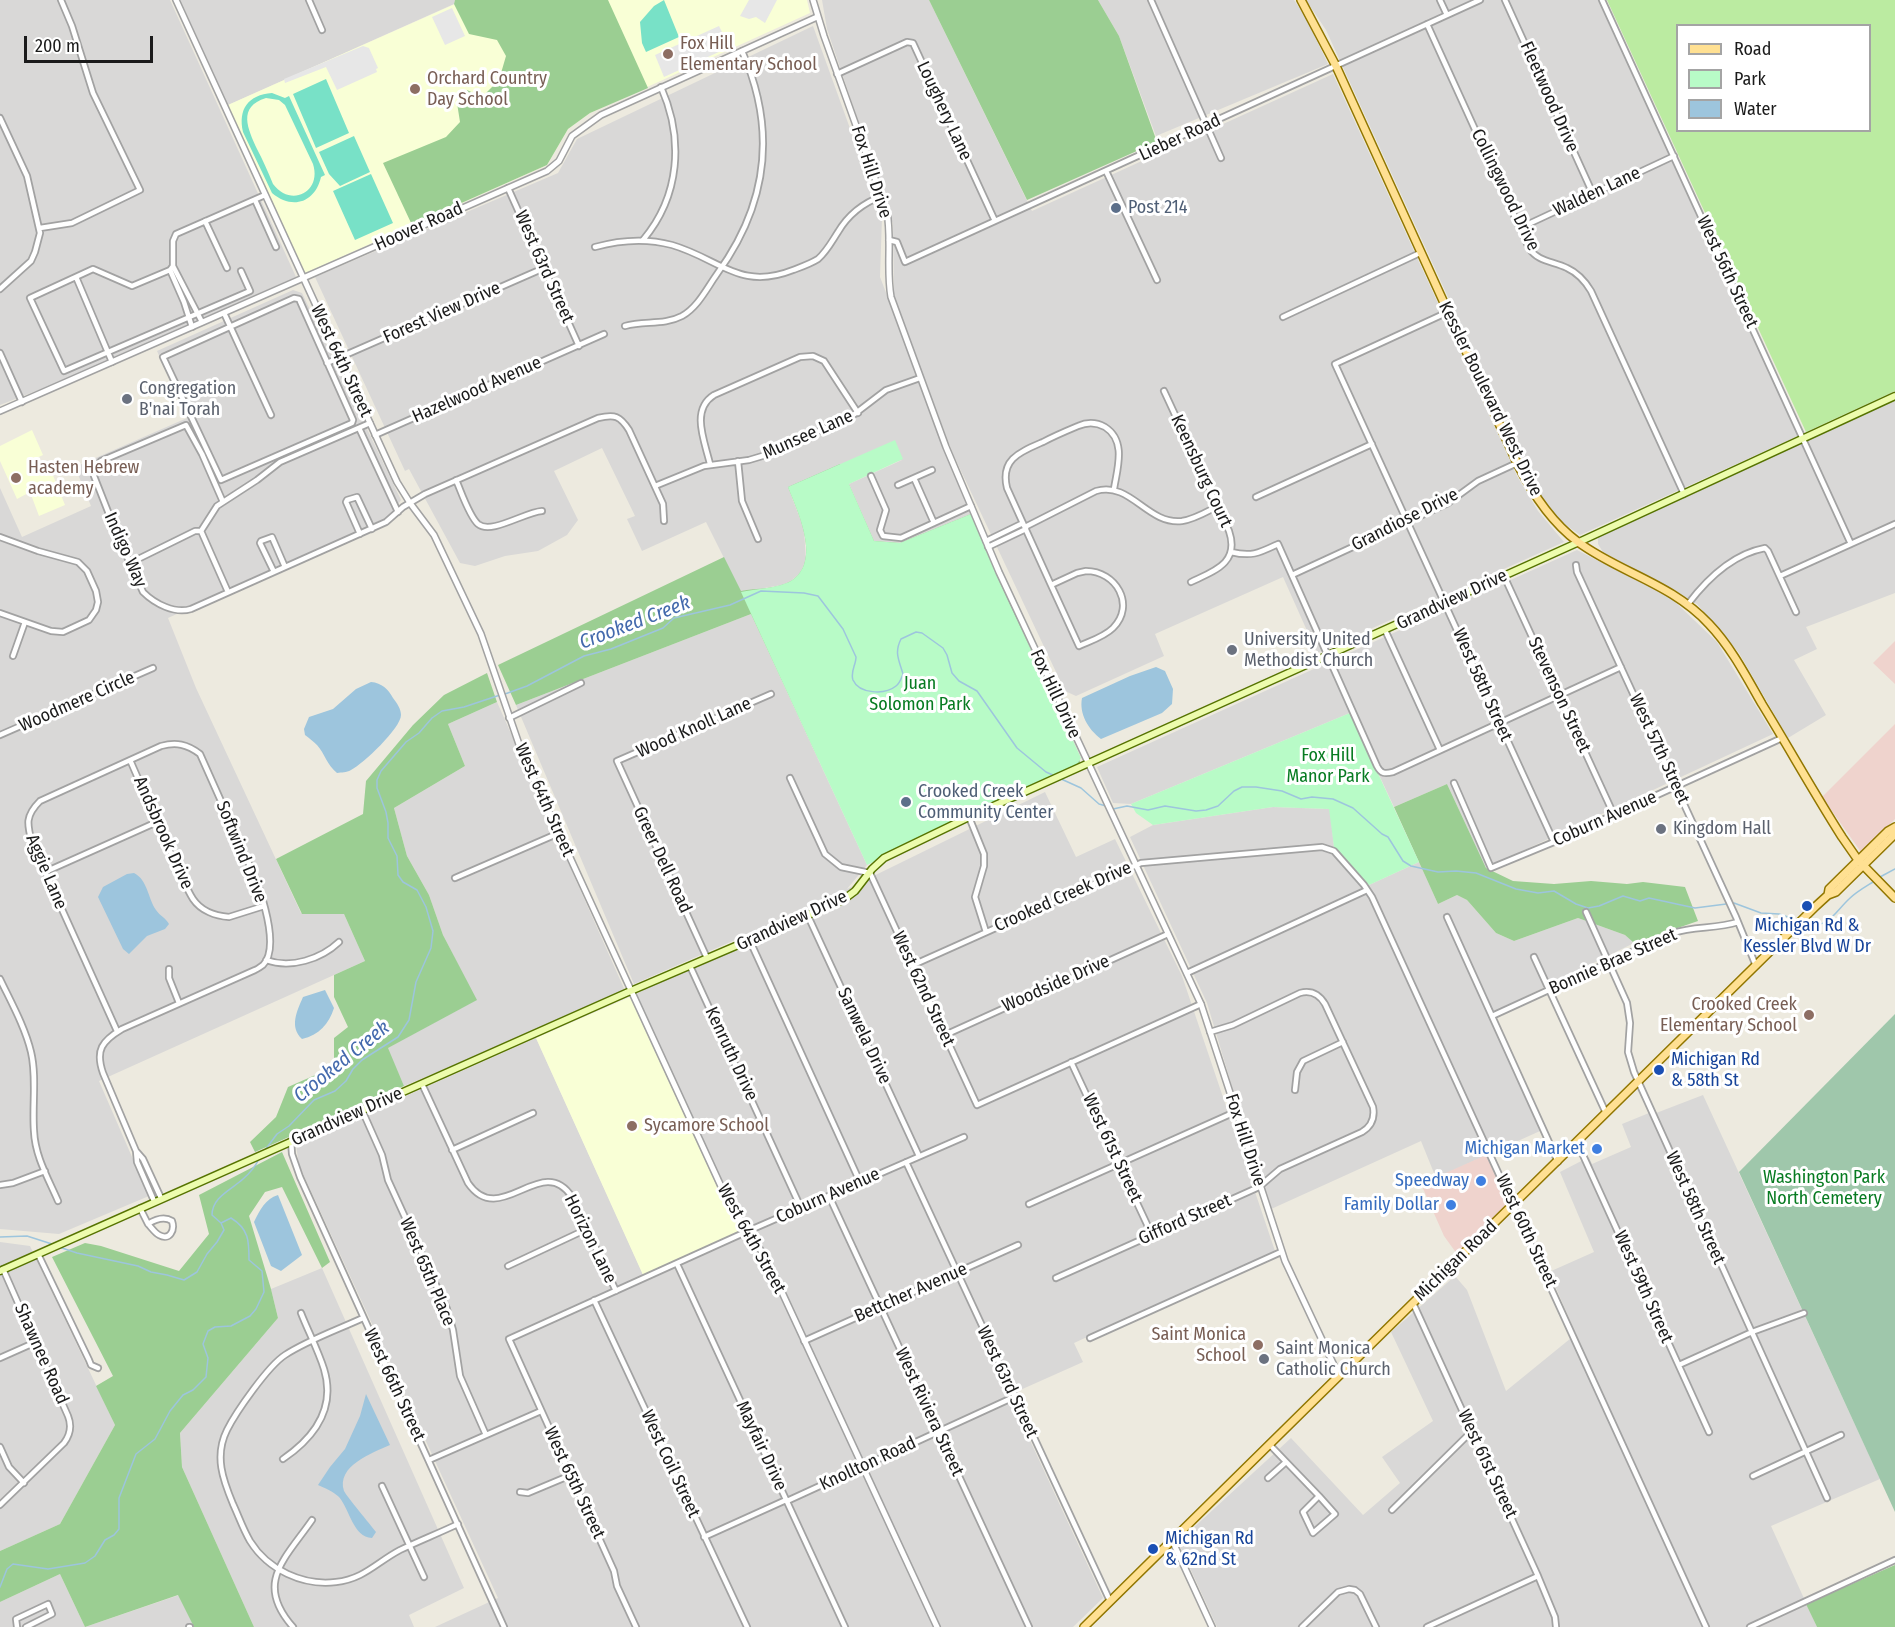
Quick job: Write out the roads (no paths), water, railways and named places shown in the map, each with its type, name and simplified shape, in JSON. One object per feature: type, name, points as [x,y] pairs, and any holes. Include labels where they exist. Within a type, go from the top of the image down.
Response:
[{"type":"main road","name":"Kessler Boulevard West Drive","points":[[1301,0],[1336,66],[1527,482],[1546,510],[1578,542],[1666,589],[1688,604],[1709,624],[1727,646],[1835,827],[1860,863],[1895,898]]},
{"type":"main road","name":"Grandview Drive","points":[[2,1270],[849,897],[878,863],[888,856],[1895,396]]},
{"type":"main road","name":"Michigan Road","points":[[1084,1627],[1787,934],[1828,895],[1836,892],[1895,827]]},
{"type":"main road","name":"Michigan Road","points":[[1860,863],[1895,834]]},
{"type":"street","points":[[39,228],[72,223],[140,190],[93,93],[72,26],[61,0]]},
{"type":"street","name":"West 64th Street","points":[[176,0],[399,486],[436,539],[481,634],[522,753],[731,1208],[768,1262],[937,1627]]},
{"type":"street","points":[[309,0],[322,30]]},
{"type":"street","name":"Fox Hill Drive","points":[[813,0],[817,17],[887,212],[891,297],[946,447],[987,544],[1097,785],[1201,1004],[1281,1252],[1339,1376]]},
{"type":"street","points":[[1151,0],[1221,158]]},
{"type":"street","points":[[1440,0],[1447,15]]},
{"type":"street","name":"Lieber Road","points":[[890,240],[897,242],[905,262],[1480,0]]},
{"type":"street","name":"Fleetwood Drive","points":[[1505,0],[1593,194]]},
{"type":"street","name":"West 56th Street","points":[[1602,0],[1851,544]]},
{"type":"street","name":"Hoover Road","points":[[0,411],[554,167],[571,138],[608,111],[817,17]]},
{"type":"street","name":"Collingwood Drive","points":[[1427,24],[1534,255],[1574,272],[1591,291],[1684,494]]},
{"type":"street","name":"Loughery Lane","points":[[837,74],[908,42],[913,43],[995,221]]},
{"type":"street","points":[[625,326],[639,323],[661,323],[692,309],[723,267],[737,244],[751,213],[759,188],[764,152],[761,110],[753,79],[742,51]]},
{"type":"street","points":[[643,240],[667,201],[675,166],[674,122],[661,87]]},
{"type":"street","points":[[0,118],[27,176],[39,228],[39,242],[31,261],[0,289]]},
{"type":"street","name":"Walden Lane","points":[[1520,228],[1674,156]]},
{"type":"street","points":[[1106,171],[1157,280]]},
{"type":"street","name":"West 63rd Street","points":[[508,188],[579,346]]},
{"type":"street","points":[[192,327],[172,268],[173,237],[265,195]]},
{"type":"street","points":[[595,247],[620,241],[643,240],[681,248],[740,275],[761,278],[779,275],[813,262],[824,253],[850,216],[882,196]]},
{"type":"street","points":[[255,200],[276,247]]},
{"type":"street","points":[[205,221],[227,268]]},
{"type":"street","points":[[1282,317],[1420,253]]},
{"type":"street","points":[[172,268],[132,286],[93,268],[30,298],[64,371],[250,291],[241,271]]},
{"type":"street","points":[[172,268],[202,322]]},
{"type":"street","name":"Forest View Drive","points":[[327,363],[544,268]]},
{"type":"street","points":[[76,277],[112,362]]},
{"type":"street","points":[[297,298],[352,423],[221,480],[163,357],[231,326],[297,298]]},
{"type":"street","points":[[224,312],[271,415]]},
{"type":"street","name":"West 58th Street","points":[[1448,312],[1335,364],[1554,842]]},
{"type":"street","name":"Hazelwood Avenue","points":[[375,435],[604,334]]},
{"type":"street","points":[[0,353],[22,402]]},
{"type":"street","points":[[710,464],[700,418],[707,400],[800,357],[813,356],[824,361],[858,413]]},
{"type":"street","name":"Munsee Lane","points":[[655,486],[710,464],[769,454],[858,413],[884,391],[920,378]]},
{"type":"street","name":"Keensburg Court","points":[[1164,390],[1230,534],[1231,552]]},
{"type":"street","points":[[201,531],[228,592],[389,521],[410,503],[456,480],[607,416],[616,416],[623,421],[663,504],[664,521]]},
{"type":"street","points":[[201,531],[214,509],[280,462],[370,423]]},
{"type":"street","points":[[1051,585],[1084,572],[1104,575],[1114,582],[1121,594],[1123,604],[1119,619],[1107,633],[1079,646],[1051,585],[1025,526],[1006,486],[1005,475],[1009,463],[1021,452],[1081,424],[1099,424],[1116,438],[1119,453],[1114,489]]},
{"type":"street","name":"Indigo Way","points":[[223,502],[202,454],[186,425],[101,461],[94,469],[94,476],[118,537],[144,594],[179,611],[228,592]]},
{"type":"street","points":[[359,428],[398,512]]},
{"type":"street","points":[[1256,497],[1372,444]]},
{"type":"street","points":[[738,461],[742,501],[758,539]]},
{"type":"street","name":"Grandiose Drive","points":[[1292,574],[1451,501],[1478,481],[1517,463]]},
{"type":"street","points":[[898,485],[932,470]]},
{"type":"street","points":[[871,476],[885,509],[880,528],[882,535],[899,538],[971,506]]},
{"type":"street","points":[[914,478],[934,523]]},
{"type":"street","points":[[456,480],[472,516],[477,523],[483,526],[499,525],[528,513],[542,511]]},
{"type":"street","points":[[987,544],[1096,491],[1114,489],[1125,493],[1151,513],[1167,520],[1187,520],[1218,506]]},
{"type":"street","points":[[360,534],[346,501],[356,496],[372,529]]},
{"type":"street","points":[[1780,576],[1895,524]]},
{"type":"street","points":[[130,563],[195,531],[201,531]]},
{"type":"street","points":[[0,537],[75,561],[87,571],[96,591],[98,604],[87,621],[66,631],[51,631],[0,613]]},
{"type":"street","points":[[273,572],[260,542],[270,537],[285,567]]},
{"type":"street","points":[[1191,582],[1221,567],[1231,552],[1253,555],[1278,544],[1382,773],[1387,774],[1621,667]]},
{"type":"street","points":[[1688,604],[1716,573],[1732,562],[1761,549],[1768,551],[1796,612]]},
{"type":"street","name":"West 57th Street","points":[[1576,565],[1577,572],[1727,897],[1756,966]]},
{"type":"street","name":"Stevenson Street","points":[[1504,576],[1614,815]]},
{"type":"street","points":[[13,656],[25,622]]},
{"type":"street","points":[[1385,630],[1440,750]]},
{"type":"street","name":"Woodmere Circle","points":[[0,735],[153,668]]},
{"type":"street","points":[[509,718],[581,683]]},
{"type":"street","name":"Wood Knoll Lane","points":[[617,761],[771,694]]},
{"type":"street","name":"Coburn Avenue","points":[[1454,783],[1491,868],[1554,842],[1782,738]]},
{"type":"street","name":"Aggie Lane","points":[[117,1032],[32,843],[27,826],[32,810],[40,801],[130,760],[172,743],[194,750]]},
{"type":"street","name":"Softwind Drive","points":[[194,750],[200,754],[258,884],[271,945],[266,960]]},
{"type":"street","name":"Andsbrook Drive","points":[[130,760],[194,900],[204,910],[215,915],[229,917],[264,906]]},
{"type":"street","name":"Greer Dell Road","points":[[617,761],[707,958]]},
{"type":"street","points":[[790,778],[825,854],[841,867],[870,873]]},
{"type":"street","points":[[969,818],[984,854],[984,866],[975,897],[986,932]]},
{"type":"street","points":[[45,872],[157,822]]},
{"type":"street","points":[[455,878],[559,833]]},
{"type":"street","name":"Crooked Creek Drive","points":[[913,965],[1135,865],[1147,862],[1328,847]]},
{"type":"street","name":"West 60th Street","points":[[1328,847],[1367,890],[1514,1205],[1706,1627]]},
{"type":"street","name":"West 62nd Street","points":[[870,873],[976,1105],[1071,1062]]},
{"type":"street","points":[[1187,972],[1367,890]]},
{"type":"street","name":"West 58th Street","points":[[1586,912],[1628,1007],[1630,1023],[1628,1052],[1631,1066],[1827,1498]]},
{"type":"street","name":"Sanwela Drive","points":[[808,915],[919,1156]]},
{"type":"street","points":[[1447,917],[1558,1162]]},
{"type":"street","name":"Bonnie Brae Street","points":[[1492,1016],[1676,932],[1714,928],[1737,920]]},
{"type":"street","name":"Woodside Drive","points":[[945,1035],[1168,934]]},
{"type":"street","points":[[750,941],[860,1182]]},
{"type":"street","points":[[158,1200],[143,1159],[136,1151],[100,1064],[99,1053],[103,1044],[108,1037],[117,1032],[255,970],[266,960],[281,963],[307,960],[326,952],[339,942]]},
{"type":"street","points":[[1534,957],[1606,1113]]},
{"type":"street","name":"Kenruth Drive","points":[[690,966],[801,1208]]},
{"type":"street","points":[[169,969],[169,978],[179,1004]]},
{"type":"street","points":[[0,979],[31,1052],[34,1071],[34,1134],[39,1157],[58,1201]]},
{"type":"street","points":[[1210,1032],[1233,1025],[1300,993],[1314,993],[1323,1000],[1343,1042],[1308,1058],[1301,1064],[1297,1072],[1295,1090]]},
{"type":"street","points":[[1071,1062],[1201,1004]]},
{"type":"street","name":"Gifford Street","points":[[1056,1278],[1259,1187],[1280,1169],[1364,1131],[1373,1121],[1373,1107],[1343,1042]]},
{"type":"street","name":"West 61st Street","points":[[1071,1062],[1152,1235]]},
{"type":"street","name":"Horizon Lane","points":[[422,1084],[468,1184],[479,1195],[500,1199],[538,1183],[556,1182],[570,1193],[616,1291]]},
{"type":"street","name":"West 65th Place","points":[[362,1110],[382,1155],[388,1180],[447,1309],[453,1330],[460,1376],[486,1435]]},
{"type":"street","points":[[1029,1204],[1236,1112]]},
{"type":"street","points":[[452,1150],[533,1113]]},
{"type":"street","name":"Coburn Avenue","points":[[509,1339],[964,1137]]},
{"type":"street","name":"West 66th Street","points":[[291,1141],[292,1154],[300,1177],[504,1627]]},
{"type":"street","name":"West 59th Street","points":[[1577,1142],[1709,1432]]},
{"type":"street","name":"West 63rd Street","points":[[906,1162],[1110,1601]]},
{"type":"street","points":[[0,1185],[13,1183],[45,1171]]},
{"type":"street","name":"West Riviera Street","points":[[829,1196],[1029,1627]]},
{"type":"street","points":[[140,1208],[148,1224],[160,1236],[168,1236],[174,1229],[172,1221],[165,1218],[148,1224]]},
{"type":"street","points":[[508,1266],[587,1229]]},
{"type":"street","name":"Bettcher Avenue","points":[[804,1341],[1018,1245]]},
{"type":"street","points":[[1090,1338],[1281,1252]]},
{"type":"street","points":[[40,1253],[88,1360],[98,1368]]},
{"type":"street","name":"Mayfair Drive","points":[[677,1264],[845,1627]]},
{"type":"street","name":"Shawnee Road","points":[[2,1270],[69,1418],[70,1429],[66,1441],[24,1483]]},
{"type":"street","name":"West Coil Street","points":[[594,1300],[747,1627]]},
{"type":"street","name":"West 61st Street","points":[[1413,1303],[1538,1576],[1555,1617],[1556,1627]]},
{"type":"street","points":[[284,1459],[310,1437],[319,1424],[327,1395],[325,1375],[301,1313]]},
{"type":"street","points":[[1679,1365],[1752,1332],[1804,1313]]},
{"type":"street","points":[[363,1318],[285,1355],[266,1373],[226,1432],[220,1466],[245,1531],[261,1555],[279,1569],[291,1576],[326,1583],[340,1582],[368,1572],[395,1553],[458,1524]]},
{"type":"street","name":"West 65th Street","points":[[509,1339],[614,1571],[617,1586],[636,1627]]},
{"type":"street","points":[[0,1358],[36,1342]]},
{"type":"street","name":"Knollton Road","points":[[705,1537],[1014,1397]]},
{"type":"street","points":[[429,1460],[541,1411]]},
{"type":"street","points":[[1392,1510],[1472,1431]]},
{"type":"street","points":[[1753,1476],[1841,1435]]},
{"type":"street","points":[[1269,1444],[1319,1496],[1335,1514],[1313,1533],[1304,1512],[1319,1496]]},
{"type":"street","points":[[0,1447],[9,1467],[24,1483],[0,1505]]},
{"type":"street","points":[[1268,1478],[1286,1462]]},
{"type":"street","points":[[520,1492],[528,1493],[571,1475]]},
{"type":"street","points":[[382,1486],[424,1577]]},
{"type":"street","points":[[293,1627],[280,1610],[274,1594],[274,1580],[312,1520]]},
{"type":"street","points":[[1172,1540],[1212,1627]]},
{"type":"street","points":[[1750,1627],[1895,1560]]},
{"type":"street","points":[[1427,1627],[1538,1576]]},
{"type":"street","points":[[1302,1627],[1339,1591],[1348,1588],[1359,1593],[1376,1627]]},
{"type":"street","points":[[17,1627],[16,1619],[48,1604],[52,1614],[26,1627]]},
{"type":"water","points":[[1156,667],[1165,671],[1173,689],[1172,704],[1162,713],[1101,739],[1086,721],[1082,710],[1082,698]]},
{"type":"water","points":[[371,682],[381,685],[389,692],[400,708],[399,721],[388,737],[364,761],[349,771],[337,773],[317,745],[305,735],[304,729],[309,717],[333,709],[356,689]]},
{"type":"water","points":[[134,873],[145,885],[153,906],[169,924],[165,929],[147,936],[129,954],[123,949],[98,897],[103,887],[127,874]]},
{"type":"water","points":[[325,990],[334,1008],[332,1014],[318,1032],[302,1039],[295,1024],[303,997]]},
{"type":"water","points":[[278,1195],[302,1255],[281,1271],[271,1266],[254,1222],[266,1202]]},
{"type":"water","points":[[366,1394],[390,1445],[357,1462],[345,1474],[343,1482],[344,1491],[376,1532],[372,1538],[360,1533],[339,1497],[318,1485],[345,1449],[360,1416]]},
{"type":"waterway","name":"Crooked Creek","points":[[505,694],[527,686],[584,656],[611,649],[663,628],[674,618],[730,605],[761,591],[804,593],[818,596],[843,629],[856,657],[852,674],[856,685],[873,692],[885,691],[897,685],[903,674],[898,653],[901,639],[916,632],[922,633],[943,648],[952,673],[959,681],[977,691],[1017,748],[1046,772],[1055,776]]},
{"type":"waterway","name":"Crooked Creek","points":[[265,1150],[277,1134],[289,1126],[314,1100],[335,1091],[362,1060],[398,1037],[409,1020],[416,982],[431,948],[433,931],[426,907],[417,890],[403,882],[398,875],[397,856],[388,838],[386,812],[377,788],[377,780],[381,771],[406,742],[442,711],[464,707],[500,695]]},
{"type":"waterway","name":"Crooked Creek","points":[[1059,778],[1081,788],[1099,804],[1106,806]]},
{"type":"waterway","name":"Crooked Creek","points":[[1113,809],[1127,806],[1148,810],[1165,806],[1196,811],[1206,810],[1218,806],[1234,791],[1242,787],[1282,791],[1301,799],[1312,797],[1333,799],[1353,808],[1388,837],[1403,861],[1411,866],[1438,872],[1476,873],[1516,889],[1538,893],[1554,891],[1588,908],[1623,896],[1640,901],[1649,898],[1695,908],[1734,903],[1761,913],[1779,914],[1797,920]]},
{"type":"waterway","name":"Crooked Creek","points":[[1880,877],[1895,869]]},
{"type":"waterway","name":"Crooked Creek","points":[[1805,923],[1813,925],[1830,919],[1852,896],[1873,882]]},
{"type":"waterway","name":"Crooked Creek","points":[[59,1247],[184,1280],[197,1272],[224,1230],[221,1223],[212,1215],[215,1203],[248,1174],[259,1159]]},
{"type":"waterway","points":[[0,1587],[7,1569],[13,1564],[48,1569],[85,1563],[95,1556],[105,1540],[119,1529],[119,1498],[136,1454],[155,1439],[170,1411],[183,1395],[193,1390],[206,1377],[208,1358],[203,1344],[208,1331],[215,1327],[231,1326],[250,1316],[256,1309],[264,1292],[262,1271],[249,1260],[245,1231],[231,1218],[221,1223]]},
{"type":"waterway","name":"Crooked Creek","points":[[0,1237],[27,1236],[55,1245]]},
{"type":"place","name":"Fox Hill Elementary School","points":[[668,54]]},
{"type":"place","name":"Orchard Country Day School","points":[[415,89]]},
{"type":"place","name":"Post 214","points":[[1116,208]]},
{"type":"place","name":"Congregation B'nai Torah","points":[[127,399]]},
{"type":"place","name":"Hasten Hebrew academy","points":[[16,478]]},
{"type":"place","name":"University United Methodist Church","points":[[1232,650]]},
{"type":"place","name":"Crooked Creek Community Center","points":[[906,802]]},
{"type":"place","name":"Kingdom Hall","points":[[1661,829]]},
{"type":"place","name":"Michigan Rd & Kessler Blvd W Dr","points":[[1807,906]]},
{"type":"place","name":"Crooked Creek Elementary School","points":[[1809,1015]]},
{"type":"place","name":"Michigan Rd & 58th St","points":[[1659,1070]]},
{"type":"place","name":"Sycamore School","points":[[632,1126]]},
{"type":"place","name":"Michigan Market","points":[[1597,1149]]},
{"type":"place","name":"Speedway","points":[[1481,1181]]},
{"type":"place","name":"Family Dollar","points":[[1451,1205]]},
{"type":"place","name":"Saint Monica School","points":[[1258,1345]]},
{"type":"place","name":"Saint Monica Catholic Church","points":[[1264,1359]]},
{"type":"place","name":"Michigan Rd & 62nd St","points":[[1153,1549]]},
{"type":"park label","name":"Juan Solomon Park","points":[[920,694]]},
{"type":"park label","name":"Fox Hill Manor Park","points":[[1328,766]]},
{"type":"park label","name":"Washington Park North Cemetery","points":[[1824,1188]]}]
